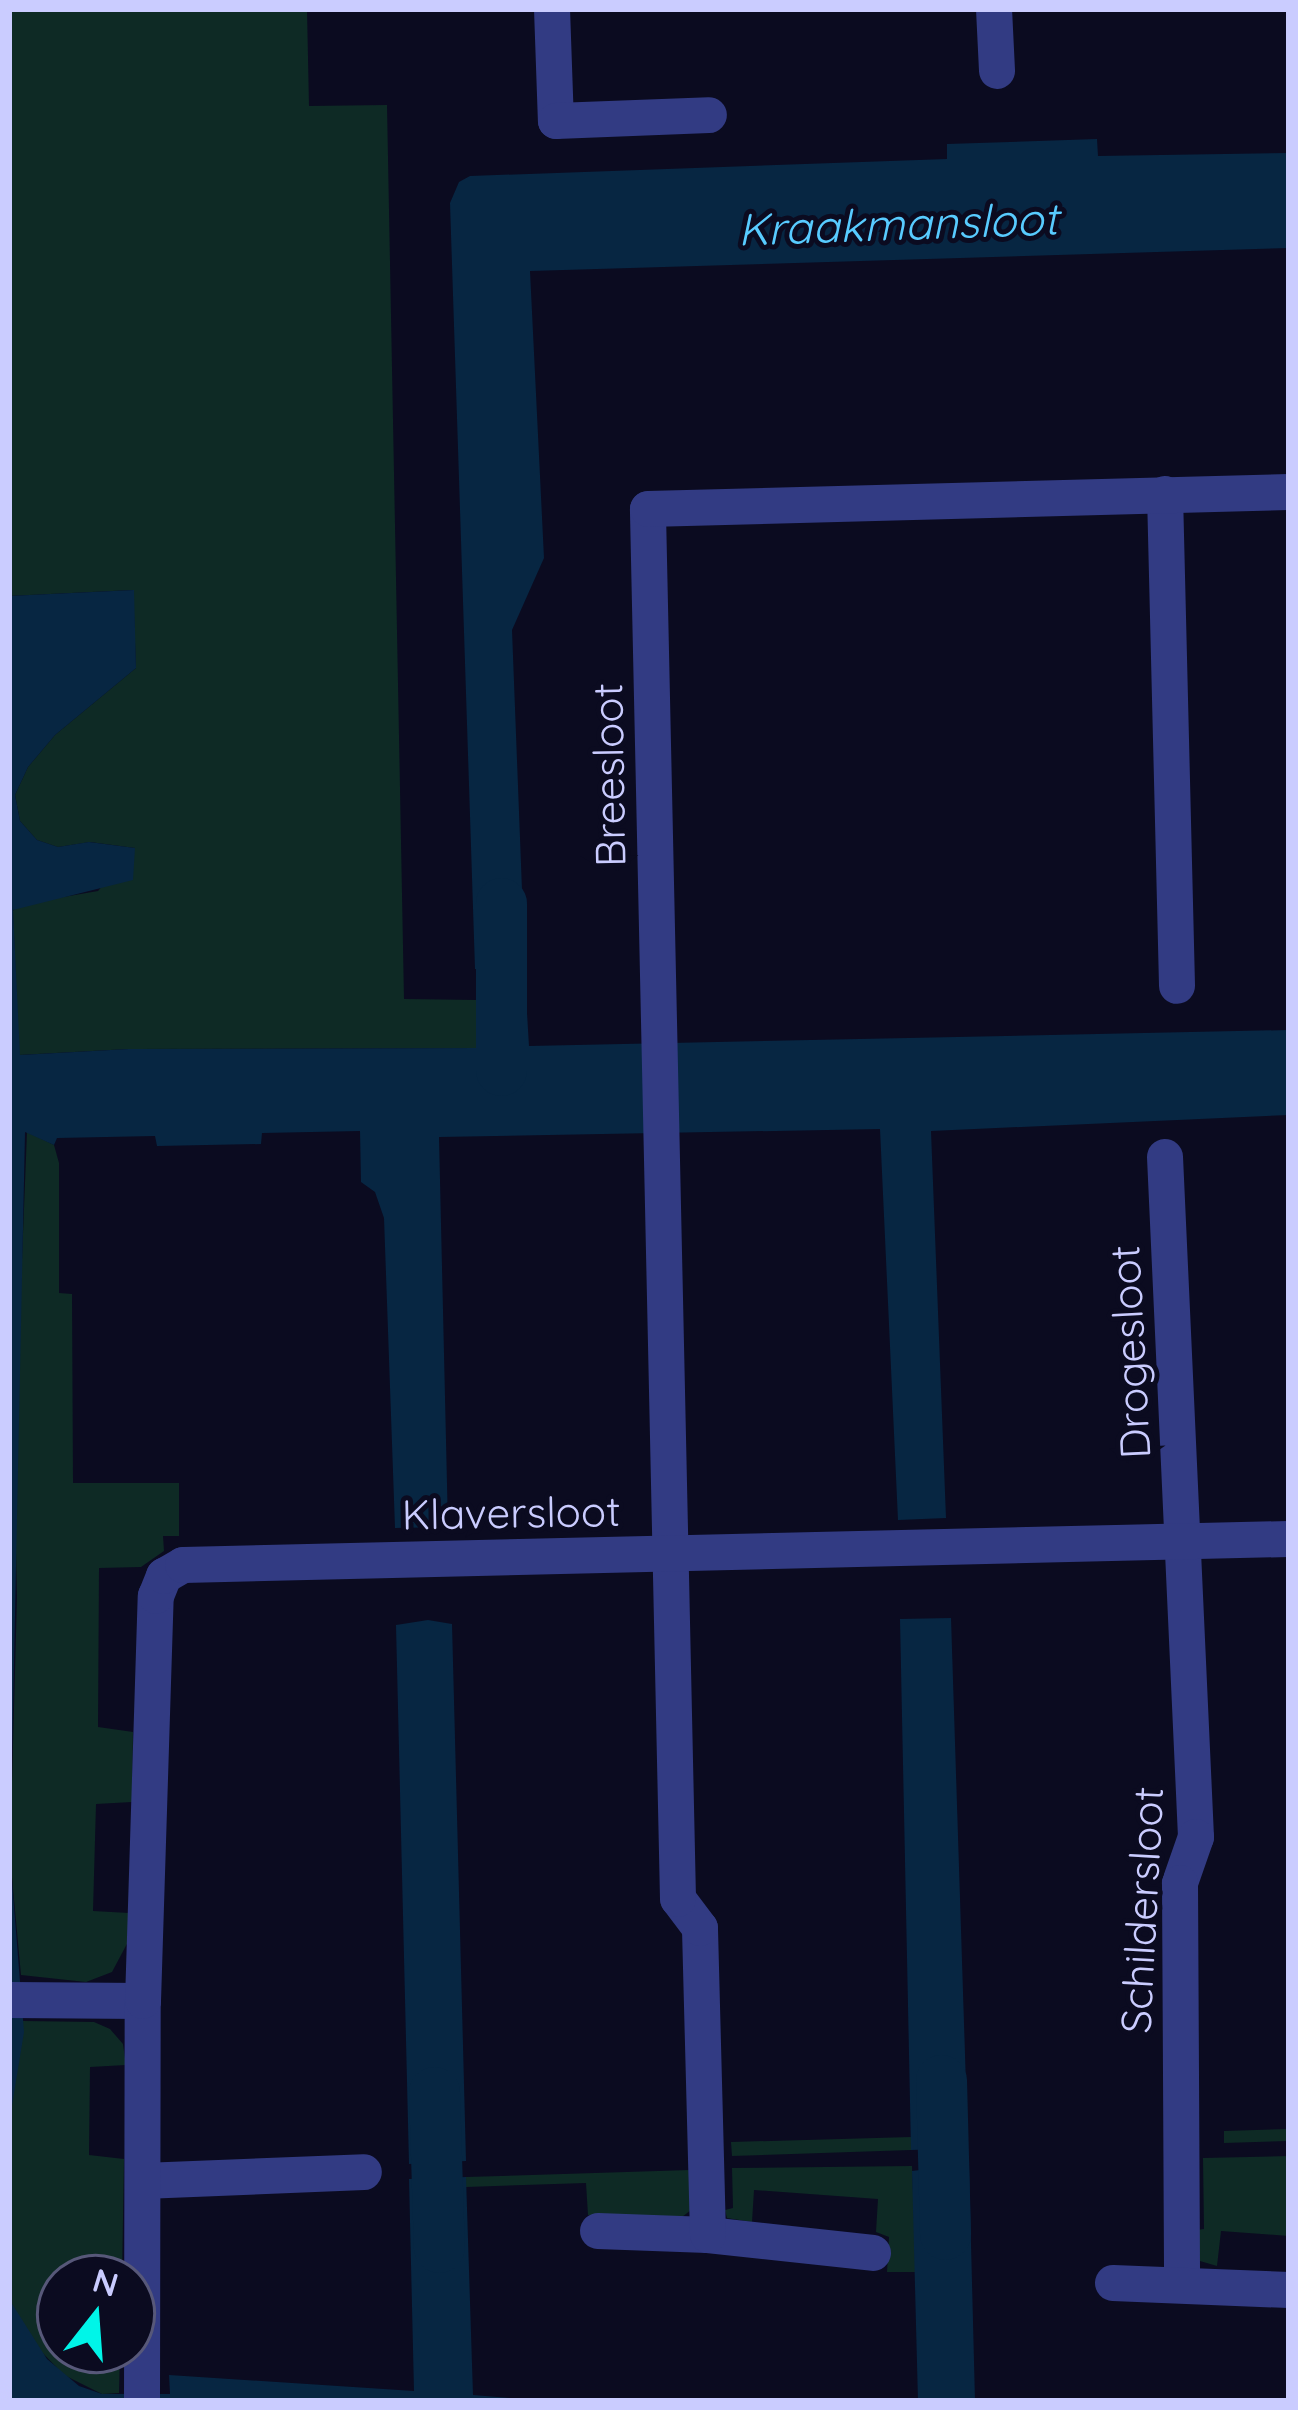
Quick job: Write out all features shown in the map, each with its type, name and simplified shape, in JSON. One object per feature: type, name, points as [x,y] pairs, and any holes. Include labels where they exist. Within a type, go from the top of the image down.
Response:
[{"type":"street","points":[[552,9],[556,121],[709,115]]},
{"type":"street","points":[[994,9],[997,71]]},
{"type":"street","name":"Breesloot","points":[[707,2235],[700,1928],[678,1899],[648,509],[1289,492]]},
{"type":"street","points":[[1165,494],[1177,986]]},
{"type":"street","name":"Drogesloot","points":[[1165,1156],[1185,1542]]},
{"type":"street","name":"Klaversloot","points":[[142,2387],[143,2001],[155,1595],[164,1576],[183,1564],[1289,1540]]},
{"type":"street","name":"Schildersloot","points":[[1182,2282],[1180,1883],[1196,1837],[1185,1542]]},
{"type":"street","points":[[9,2000],[143,2001]]},
{"type":"street","points":[[143,2180],[364,2172]]},
{"type":"street","points":[[598,2231],[707,2235],[873,2253]]},
{"type":"street","points":[[1113,2282],[1289,2290]]},
{"type":"green space","points":[[9,9],[307,9],[309,106],[387,105],[404,999],[477,1000],[479,1048],[129,1049],[19,1055],[13,911],[17,905],[98,891],[135,848],[90,842],[58,847],[37,840],[20,821],[15,795],[28,767],[55,735],[136,668],[133,590],[9,596]]},
{"type":"green space","points":[[27,1132],[54,1145],[59,1163],[59,1293],[72,1294],[73,1483],[179,1483],[179,1536],[163,1536],[164,1551],[141,1567],[99,1568],[98,1727],[133,1732],[132,1802],[96,1804],[93,1911],[129,1913],[129,1940],[112,1972],[86,1982],[21,1975],[10,1856],[17,1597],[14,1463]]},
{"type":"green space","points":[[23,2021],[94,2022],[110,2029],[123,2044],[126,2065],[90,2067],[89,2155],[124,2159],[122,2254],[36,2254],[36,2346],[9,2299],[9,2124]]},
{"type":"green space","points":[[1289,2129],[1289,2141],[1224,2143],[1224,2131]]},
{"type":"green space","points":[[911,2137],[911,2150],[732,2156],[731,2142]]},
{"type":"green space","points":[[1289,2156],[1289,2236],[1221,2231],[1217,2266],[1200,2261],[1196,2230],[1204,2229],[1203,2158]]},
{"type":"green space","points":[[912,2166],[916,2272],[887,2272],[889,2237],[876,2232],[878,2199],[754,2190],[752,2222],[727,2218],[725,2210],[733,2208],[732,2168]]},
{"type":"green space","points":[[690,2170],[691,2210],[677,2221],[588,2215],[586,2183],[466,2187],[466,2177]]},
{"type":"green space","points":[[119,2374],[119,2393],[102,2394],[64,2375]]},
{"type":"water","name":"Kraakmansloot","points":[[1097,139],[1098,156],[1289,153],[1289,248],[530,271],[544,558],[512,630],[525,968],[475,969],[450,203],[459,182],[470,176],[947,159],[947,144]]},
{"type":"water","points":[[134,590],[136,668],[55,735],[28,767],[15,795],[20,821],[37,840],[58,847],[89,842],[135,848],[133,880],[13,910],[20,1055],[129,1049],[478,1048],[477,1000],[526,996],[529,1046],[1289,1030],[1289,1115],[931,1131],[946,1518],[898,1520],[880,1129],[439,1137],[448,1527],[395,1528],[384,1218],[375,1192],[361,1182],[360,1131],[262,1133],[261,1144],[157,1146],[155,1136],[57,1138],[54,1145],[25,1132],[10,1856],[24,2032],[9,2124],[9,596]]},
{"type":"water","points":[[951,1618],[968,2148],[911,2150],[900,1619]]},
{"type":"water","points":[[428,1620],[452,1624],[466,2161],[409,2164],[396,1625]]},
{"type":"water","points":[[969,2164],[975,2401],[918,2401],[912,2171]]},
{"type":"water","points":[[466,2177],[473,2395],[546,2401],[9,2401],[9,2299],[36,2342],[36,2374],[65,2374],[79,2386],[102,2394],[170,2394],[169,2375],[414,2391],[409,2179]]},
{"type":"waterway","points":[[501,903],[501,1070]]},
{"type":"waterway","points":[[941,2080],[945,2234]]},
{"type":"waterway","points":[[434,2092],[439,2247]]}]
